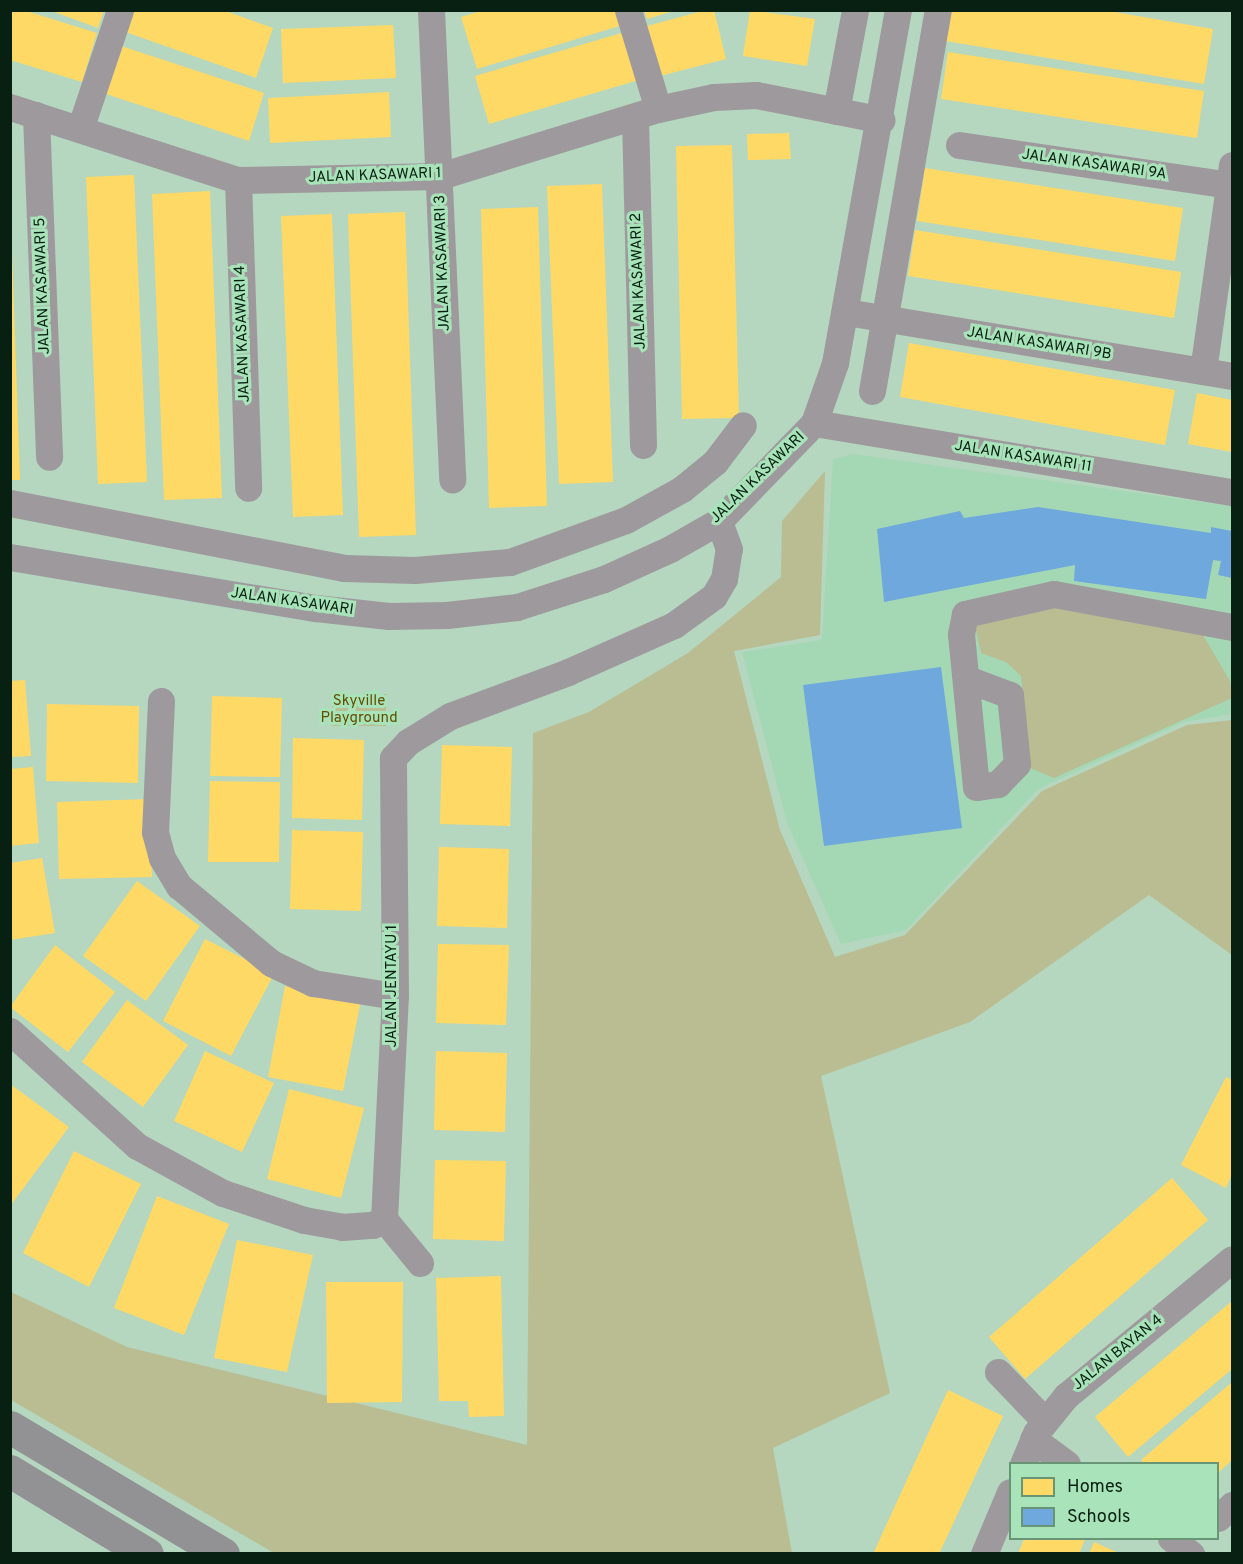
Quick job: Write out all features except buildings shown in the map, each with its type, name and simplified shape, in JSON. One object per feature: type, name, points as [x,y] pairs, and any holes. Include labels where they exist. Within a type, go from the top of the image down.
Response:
[{"type":"main road","points":[[10,1427],[223,1554]]},
{"type":"main road","points":[[10,1471],[147,1554]]},
{"type":"street","points":[[80,129],[120,10]]},
{"type":"street","name":"JALAN KASAWARI 3","points":[[431,10],[452,480]]},
{"type":"street","name":"JALAN KASAWARI 2","points":[[628,10],[646,113],[643,445]]},
{"type":"street","points":[[836,111],[855,10]]},
{"type":"street","name":"JALAN KASAWARI","points":[[10,557],[316,608],[389,616],[447,615],[517,607],[603,579],[670,549],[718,521],[814,423],[835,363],[846,312],[882,120],[898,10]]},
{"type":"street","points":[[872,391],[938,10]]},
{"type":"street","name":"JALAN KASAWARI 1","points":[[10,107],[238,180],[440,176],[646,113],[714,97],[756,95],[882,120]]},
{"type":"street","name":"JALAN KASAWARI 5","points":[[36,115],[49,457]]},
{"type":"street","name":"JALAN KASAWARI 9A","points":[[959,145],[1231,175]]},
{"type":"street","points":[[1203,371],[1231,175]]},
{"type":"street","name":"JALAN KASAWARI 4","points":[[238,180],[248,488]]},
{"type":"street","name":"JALAN KASAWARI 9B","points":[[846,312],[1233,376]]},
{"type":"street","name":"JALAN KASAWARI 11","points":[[814,423],[1233,492]]},
{"type":"street","points":[[10,503],[344,568],[414,570],[510,562],[626,520],[682,489],[715,462],[743,425]]},
{"type":"street","name":"JALAN JENTAYU 1","points":[[384,1220],[388,1207],[395,996],[393,758],[408,742],[450,716],[568,672],[663,630],[714,596],[724,579],[729,549],[718,521]]},
{"type":"street","points":[[967,679],[961,634],[965,614],[1054,594],[1233,627]]},
{"type":"street","points":[[161,701],[155,832],[162,858],[179,886],[271,963],[313,982],[395,996]]},
{"type":"street","points":[[10,1031],[136,1146],[223,1193],[304,1220],[342,1227],[373,1225],[384,1220],[420,1263]]},
{"type":"street","name":"JALAN BAYAN 4","points":[[1034,1441],[1066,1396],[1233,1259]]},
{"type":"street","points":[[998,1371],[1034,1441],[1064,1462]]},
{"type":"street","points":[[984,1554],[1009,1497]]},
{"type":"street","points":[[1219,1517],[1233,1505]]},
{"type":"shaded area","points":[[853,454],[1232,506],[1232,714],[1184,722],[1038,789],[906,930],[841,944],[787,823],[742,652],[822,640],[833,459]]},
{"type":"green space","points":[[825,471],[820,635],[734,651],[780,830],[835,957],[905,935],[1042,791],[1187,725],[1232,720],[1232,955],[1149,895],[970,1022],[821,1076],[890,1393],[773,1448],[792,1553],[274,1553],[11,1400],[11,1292],[127,1347],[527,1445],[533,733],[589,712],[688,653],[781,577],[782,521]]},
{"type":"green space","points":[[1056,608],[1203,635],[1230,681],[1232,698],[1054,778],[1030,768],[1021,676],[1006,662],[981,653],[975,626],[985,618]]},
{"type":"green space","name":"Skyville Playground","points":[[332,694],[386,694],[386,726],[332,726]]}]
